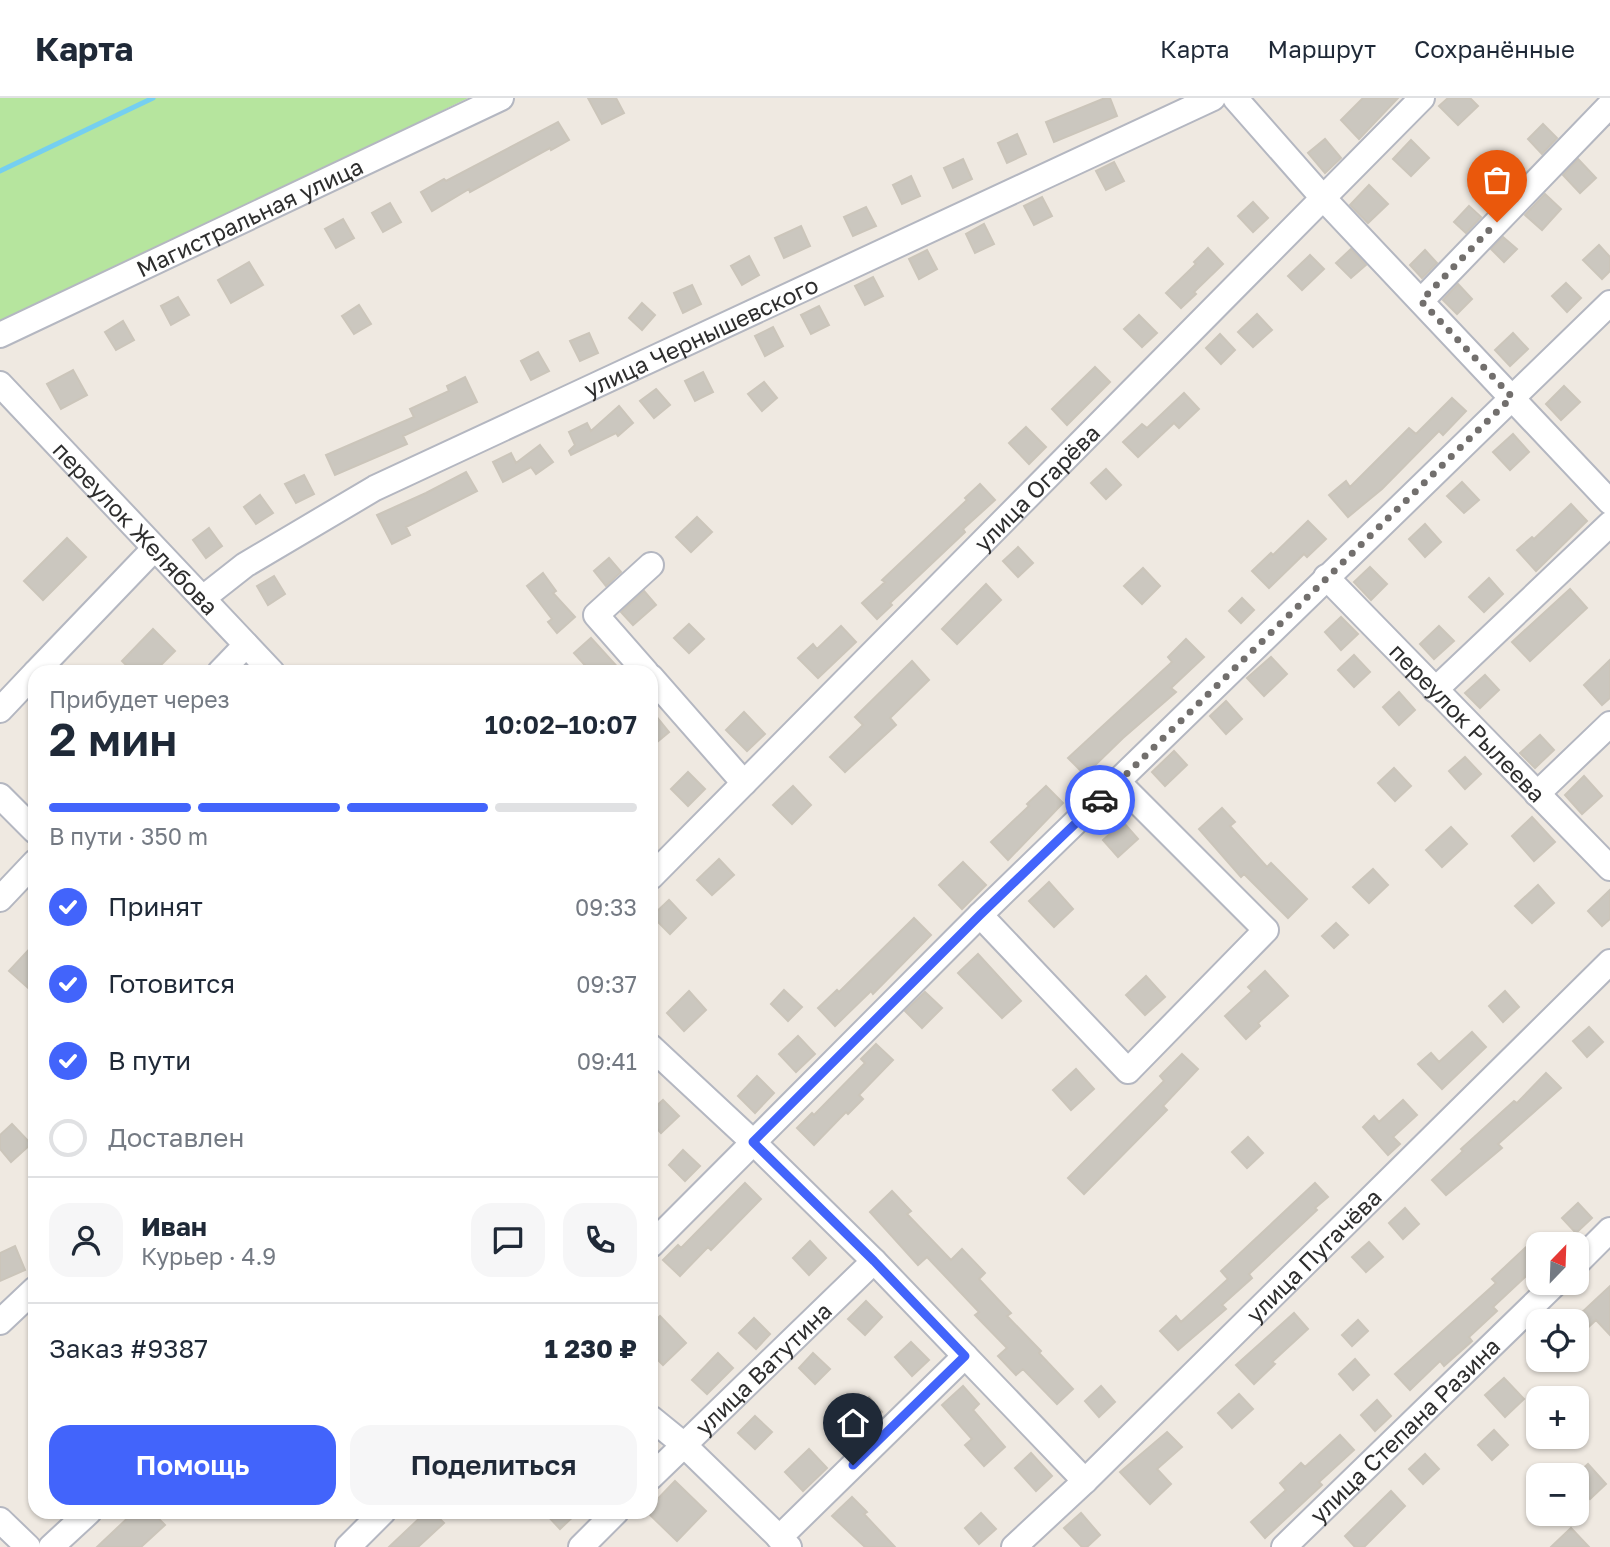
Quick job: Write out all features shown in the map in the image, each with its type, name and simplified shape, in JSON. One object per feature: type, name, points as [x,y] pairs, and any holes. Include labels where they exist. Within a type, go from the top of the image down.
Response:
[{"type":"street","name":"Магистральная улица","points":[[0,335],[501,98]]},
{"type":"street","name":"улица Чернышевского","points":[[202,598],[245,565],[375,488],[1213,98]]},
{"type":"street","points":[[1235,98],[1324,199],[1610,502]]},
{"type":"street","name":"улица Огарёва","points":[[658,870],[1422,98]]},
{"type":"street","points":[[1421,301],[1610,105]]},
{"type":"street","points":[[658,1238],[980,915],[1610,303]]},
{"type":"street","name":"переулок Желябова","points":[[0,384],[265,665]]},
{"type":"street","points":[[1436,690],[1610,524]]},
{"type":"street","points":[[44,665],[154,549]]},
{"type":"street","points":[[640,665],[596,615],[652,565]]},
{"type":"street","name":"переулок Рылеева","points":[[1326,578],[1610,868]]},
{"type":"street","points":[[227,665],[246,645]]},
{"type":"street","points":[[0,710],[28,681]]},
{"type":"street","points":[[658,685],[744,783]]},
{"type":"street","points":[[1537,794],[1610,724]]},
{"type":"street","points":[[980,915],[1128,1071],[1266,930],[1118,782]]},
{"type":"street","points":[[0,796],[28,824]]},
{"type":"street","points":[[0,899],[28,869]]},
{"type":"street","name":"улица Пугачёва","points":[[1014,1547],[1085,1481],[1610,962]]},
{"type":"street","points":[[658,1054],[753,1142],[874,1261],[1085,1481]]},
{"type":"street","points":[[1589,1251],[1610,1230]]},
{"type":"street","name":"улица Ватутина","points":[[658,1470],[874,1261]]},
{"type":"street","name":"улица Степана Разина","points":[[1283,1547],[1544,1295]]},
{"type":"street","points":[[658,1424],[683,1444],[784,1543],[965,1356]]},
{"type":"street","points":[[51,1547],[81,1519]]},
{"type":"street","points":[[348,1547],[376,1519]]},
{"type":"street","points":[[581,1547],[609,1519]]},
{"type":"street","points":[[0,1520],[27,1547]]},
{"type":"green space","points":[[0,98],[468,98],[0,327]]},
{"type":"building","points":[[588,98],[616,98],[624,113],[602,124]]},
{"type":"building","points":[[1110,98],[1117,116],[1054,142],[1046,122]]},
{"type":"building","points":[[1363,98],[1398,98],[1359,139],[1341,120]]},
{"type":"building","points":[[1448,98],[1470,98],[1478,106],[1458,125],[1439,106]]},
{"type":"building","points":[[558,122],[569,140],[470,192],[469,189],[432,211],[421,192]]},
{"type":"building","points":[[1543,124],[1557,138],[1542,154],[1528,139]]},
{"type":"building","points":[[1017,134],[1026,154],[1007,163],[998,143]]},
{"type":"building","points":[[1325,139],[1341,158],[1325,173],[1308,153]]},
{"type":"building","points":[[1411,140],[1429,158],[1411,176],[1393,159]]},
{"type":"building","points":[[963,159],[972,179],[953,188],[944,168]]},
{"type":"building","points":[[1578,159],[1596,178],[1580,193],[1563,175]]},
{"type":"building","points":[[1114,162],[1124,181],[1106,190],[1096,171]]},
{"type":"building","points":[[1503,169],[1515,182],[1503,194],[1489,182]]},
{"type":"building","points":[[911,176],[920,196],[902,204],[893,185]]},
{"type":"building","points":[[1369,185],[1388,204],[1368,223],[1350,205]]},
{"type":"building","points":[[1545,194],[1561,209],[1542,230],[1525,215]]},
{"type":"building","points":[[1042,197],[1052,216],[1034,225],[1024,206]]},
{"type":"building","points":[[1253,202],[1268,218],[1253,232],[1238,216]]},
{"type":"building","points":[[390,203],[401,222],[383,232],[372,213]]},
{"type":"building","points":[[1469,206],[1481,217],[1466,233],[1454,222]]},
{"type":"building","points":[[866,207],[876,226],[853,236],[844,217]]},
{"type":"building","points":[[343,219],[354,238],[336,248],[325,229]]},
{"type":"building","points":[[984,224],[994,244],[975,253],[966,234]]},
{"type":"building","points":[[801,226],[810,246],[784,258],[775,238]]},
{"type":"building","points":[[1503,237],[1517,249],[1504,262],[1491,249]]},
{"type":"building","points":[[1599,245],[1610,257],[1610,271],[1602,279],[1583,260]]},
{"type":"building","points":[[1208,248],[1223,264],[1181,308],[1166,293],[1196,264],[1194,262]]},
{"type":"building","points":[[1351,249],[1366,265],[1351,278],[1336,263]]},
{"type":"building","points":[[927,250],[937,269],[919,279],[909,259]]},
{"type":"building","points":[[1425,250],[1437,263],[1422,278],[1410,265]]},
{"type":"building","points":[[1310,255],[1324,269],[1302,290],[1288,276]]},
{"type":"building","points":[[749,256],[759,275],[742,285],[731,266]]},
{"type":"building","points":[[249,262],[263,285],[231,303],[218,280]]},
{"type":"building","points":[[873,277],[883,296],[865,305],[855,286]]},
{"type":"building","points":[[1566,283],[1581,298],[1567,312],[1552,296]]},
{"type":"building","points":[[1458,284],[1472,299],[1457,314],[1443,300]]},
{"type":"building","points":[[692,285],[701,304],[683,313],[674,293]]},
{"type":"building","points":[[178,297],[189,315],[171,325],[161,306]]},
{"type":"building","points":[[642,303],[655,315],[642,330],[629,318]]},
{"type":"building","points":[[359,305],[371,324],[354,334],[342,316]]},
{"type":"building","points":[[819,306],[829,325],[811,334],[801,315]]},
{"type":"building","points":[[1257,314],[1272,330],[1253,347],[1238,332]]},
{"type":"building","points":[[1139,315],[1157,333],[1142,347],[1124,329]]},
{"type":"building","points":[[123,321],[134,340],[116,350],[105,332]]},
{"type":"building","points":[[773,327],[783,346],[765,356],[755,336]]},
{"type":"building","points":[[589,333],[598,353],[580,361],[570,341]]},
{"type":"building","points":[[1513,333],[1528,349],[1510,366],[1495,350]]},
{"type":"building","points":[[1220,334],[1235,350],[1221,364],[1206,348]]},
{"type":"building","points":[[538,352],[549,371],[531,380],[521,361]]},
{"type":"building","points":[[1095,367],[1110,382],[1067,425],[1052,409]]},
{"type":"building","points":[[73,370],[87,395],[61,409],[47,384]]},
{"type":"building","points":[[703,372],[713,392],[695,401],[685,381]]},
{"type":"building","points":[[465,377],[477,402],[403,436],[407,444],[335,475],[326,455],[414,417],[410,409],[449,391],[447,386]]},
{"type":"building","points":[[764,382],[777,398],[762,411],[748,394]]},
{"type":"building","points":[[1564,386],[1580,402],[1561,420],[1546,404]]},
{"type":"building","points":[[656,389],[670,405],[654,418],[640,401]]},
{"type":"building","points":[[1184,393],[1199,409],[1179,428],[1174,423],[1138,457],[1123,442],[1142,424],[1147,428]]},
{"type":"building","points":[[1452,398],[1466,411],[1443,435],[1439,431],[1382,489],[1348,517],[1329,495],[1346,481],[1350,487],[1409,428],[1416,434]]},
{"type":"building","points":[[619,406],[633,423],[618,436],[616,433],[571,455],[569,451],[575,445],[569,432],[587,423],[591,431]]},
{"type":"building","points":[[1026,427],[1046,447],[1029,464],[1009,443]]},
{"type":"building","points":[[1513,434],[1529,452],[1510,470],[1493,452]]},
{"type":"building","points":[[540,445],[553,462],[536,474],[531,467],[503,482],[493,462],[511,453],[516,463]]},
{"type":"building","points":[[1106,469],[1121,485],[1106,499],[1091,483]]},
{"type":"building","points":[[466,472],[477,491],[406,527],[410,535],[392,544],[377,515]]},
{"type":"building","points":[[304,475],[314,494],[296,503],[285,484]]},
{"type":"building","points":[[1462,482],[1479,500],[1464,513],[1447,496]]},
{"type":"building","points":[[980,484],[995,500],[963,529],[965,532],[890,603],[892,605],[877,619],[862,603]]},
{"type":"building","points":[[260,495],[273,513],[256,524],[244,507]]},
{"type":"building","points":[[1571,504],[1587,521],[1536,571],[1517,550],[1532,537],[1534,539]]},
{"type":"building","points":[[697,517],[712,532],[691,552],[676,537]]},
{"type":"building","points":[[1308,521],[1326,539],[1307,557],[1304,554],[1269,588],[1252,571]]},
{"type":"building","points":[[1425,524],[1441,542],[1425,557],[1409,539]]},
{"type":"building","points":[[209,528],[222,546],[206,558],[193,540]]},
{"type":"building","points":[[67,538],[86,557],[43,600],[24,581]]},
{"type":"building","points":[[1018,547],[1033,563],[1018,577],[1003,561]]},
{"type":"building","points":[[609,558],[621,572],[606,586],[594,571]]},
{"type":"building","points":[[1370,567],[1387,584],[1371,600],[1354,582]]},
{"type":"building","points":[[1143,568],[1160,586],[1142,604],[1124,586]]},
{"type":"building","points":[[543,573],[556,591],[553,593],[575,617],[557,633],[548,622],[552,619],[527,586]]},
{"type":"building","points":[[274,576],[285,594],[268,605],[257,586]]},
{"type":"building","points":[[1489,578],[1503,594],[1484,612],[1469,597]]},
{"type":"building","points":[[986,584],[1001,600],[957,644],[942,629]]},
{"type":"building","points":[[1570,589],[1587,608],[1530,661],[1512,642]]},
{"type":"building","points":[[644,591],[656,605],[633,625],[621,612]]},
{"type":"building","points":[[1242,598],[1254,610],[1241,623],[1229,611]]},
{"type":"building","points":[[1341,617],[1358,634],[1341,650],[1325,632]]},
{"type":"building","points":[[689,624],[704,639],[689,653],[674,638]]},
{"type":"building","points":[[841,626],[856,642],[818,678],[798,658],[813,644],[817,649]]},
{"type":"building","points":[[1439,626],[1454,641],[1434,659],[1420,644]]},
{"type":"building","points":[[153,629],[175,651],[161,665],[126,665],[122,661]]},
{"type":"building","points":[[591,638],[616,665],[585,665],[574,653]]},
{"type":"building","points":[[1186,639],[1204,657],[1171,688],[1176,692],[1085,775],[1068,758],[1172,662],[1168,657]]},
{"type":"building","points":[[1354,655],[1370,672],[1354,687],[1338,670]]},
{"type":"building","points":[[1271,657],[1287,674],[1264,696],[1247,678]]},
{"type":"building","points":[[1610,660],[1610,698],[1602,705],[1584,685]]},
{"type":"building","points":[[912,661],[929,680],[890,718],[896,725],[845,772],[830,757],[863,725],[855,717]]},
{"type":"building","points":[[1485,675],[1499,690],[1480,708],[1465,693]]},
{"type":"building","points":[[1399,692],[1415,710],[1399,725],[1383,707]]},
{"type":"building","points":[[1226,701],[1242,719],[1226,734],[1210,716]]},
{"type":"building","points":[[744,712],[765,734],[747,751],[726,730]]},
{"type":"building","points":[[658,719],[669,732],[658,741]]},
{"type":"building","points":[[1540,735],[1554,750],[1535,768],[1520,753]]},
{"type":"building","points":[[1174,751],[1187,765],[1165,786],[1152,772]]},
{"type":"building","points":[[1465,757],[1481,774],[1465,789],[1449,771]]},
{"type":"building","points":[[1394,768],[1411,786],[1395,801],[1378,783]]},
{"type":"building","points":[[688,772],[705,789],[688,806],[671,789]]},
{"type":"building","points":[[1584,776],[1602,796],[1582,814],[1565,795]]},
{"type":"building","points":[[793,786],[811,805],[792,824],[773,805]]},
{"type":"building","points":[[1046,786],[1063,803],[1008,860],[991,842]]},
{"type":"building","points":[[1222,808],[1235,822],[1230,826],[1267,867],[1271,863],[1307,899],[1288,918],[1244,874],[1241,877],[1199,829]]},
{"type":"building","points":[[1532,817],[1555,842],[1534,861],[1512,836]]},
{"type":"building","points":[[1123,822],[1138,839],[1118,857],[1103,840]]},
{"type":"building","points":[[1451,827],[1467,844],[1442,867],[1426,850]]},
{"type":"building","points":[[719,859],[734,875],[712,895],[697,880]]},
{"type":"building","points":[[963,862],[986,885],[962,909],[939,885]]},
{"type":"building","points":[[1373,869],[1388,885],[1369,903],[1353,887]]},
{"type":"building","points":[[1049,882],[1073,909],[1054,927],[1029,901]]},
{"type":"building","points":[[1538,885],[1554,903],[1532,923],[1515,906]]},
{"type":"building","points":[[1610,890],[1610,919],[1602,926],[1588,911]]},
{"type":"building","points":[[669,900],[686,918],[670,934],[658,922],[658,910]]},
{"type":"building","points":[[914,918],[931,935],[873,994],[871,991],[835,1026],[818,1008],[837,990],[839,992]]},
{"type":"building","points":[[1336,923],[1348,935],[1334,948],[1322,936]]},
{"type":"building","points":[[28,951],[28,988],[9,971]]},
{"type":"building","points":[[978,954],[1021,1001],[1002,1018],[958,973]]},
{"type":"building","points":[[1265,971],[1288,996],[1258,1023],[1260,1026],[1246,1039],[1225,1016],[1252,991],[1248,987]]},
{"type":"building","points":[[1146,976],[1165,997],[1145,1015],[1126,995]]},
{"type":"building","points":[[784,990],[802,1007],[788,1021],[771,1004]]},
{"type":"building","points":[[689,991],[706,1010],[684,1031],[667,1013]]},
{"type":"building","points":[[1505,991],[1519,1007],[1503,1022],[1489,1006]]},
{"type":"building","points":[[925,992],[942,1008],[922,1028],[905,1011]]},
{"type":"building","points":[[1589,1027],[1603,1042],[1587,1057],[1573,1041]]},
{"type":"building","points":[[1472,1032],[1486,1047],[1442,1089],[1418,1064],[1431,1053],[1439,1062]]},
{"type":"building","points":[[798,1036],[815,1054],[796,1072],[779,1054]]},
{"type":"building","points":[[876,1044],[893,1060],[859,1095],[863,1099],[848,1114],[846,1112],[814,1145],[797,1128],[812,1113],[814,1115],[865,1063],[861,1059]]},
{"type":"building","points":[[1182,1054],[1198,1069],[1163,1106],[1167,1110],[1084,1194],[1068,1178],[1164,1081],[1160,1076]]},
{"type":"building","points":[[1076,1069],[1094,1089],[1071,1110],[1053,1090]]},
{"type":"building","points":[[1546,1073],[1561,1088],[1498,1144],[1502,1148],[1446,1195],[1432,1180],[1463,1151],[1461,1149],[1514,1101],[1517,1103]]},
{"type":"building","points":[[757,1076],[774,1093],[755,1113],[738,1096]]},
{"type":"building","points":[[663,1100],[679,1116],[661,1133],[658,1130],[658,1105]]},
{"type":"building","points":[[1403,1100],[1417,1115],[1393,1137],[1400,1144],[1388,1155],[1363,1127],[1374,1116],[1379,1122]]},
{"type":"building","points":[[12,1124],[28,1141],[28,1147],[11,1162],[0,1149],[0,1135]]},
{"type":"building","points":[[1248,1137],[1263,1153],[1247,1168],[1232,1152]]},
{"type":"building","points":[[683,1150],[700,1166],[685,1181],[669,1165]]},
{"type":"building","points":[[745,1183],[761,1199],[711,1250],[708,1247],[680,1276],[663,1260],[678,1245],[681,1248]]},
{"type":"building","points":[[1315,1183],[1328,1197],[1249,1274],[1252,1278],[1222,1305],[1226,1309],[1178,1350],[1160,1331],[1176,1316],[1181,1322],[1228,1279],[1221,1271]]},
{"type":"building","points":[[892,1191],[911,1211],[907,1214],[951,1260],[962,1249],[985,1273],[979,1279],[1011,1313],[1007,1316],[1073,1389],[1057,1404],[1023,1369],[1016,1375],[998,1356],[1007,1348],[975,1315],[979,1312],[927,1257],[918,1265],[870,1212]]},
{"type":"building","points":[[1578,1203],[1592,1218],[1575,1232],[1562,1218]]},
{"type":"building","points":[[1405,1208],[1419,1224],[1403,1239],[1389,1223]]},
{"type":"building","points":[[810,1241],[826,1258],[809,1275],[793,1258]]},
{"type":"building","points":[[1369,1242],[1383,1257],[1366,1272],[1352,1257]]},
{"type":"building","points":[[15,1246],[25,1270],[0,1281],[0,1253]]},
{"type":"building","points":[[1526,1247],[1526,1276],[1493,1307],[1497,1311],[1469,1337],[1472,1341],[1444,1366],[1440,1361],[1410,1390],[1395,1374],[1496,1283],[1492,1279]]},
{"type":"building","points":[[1610,1286],[1610,1335],[1596,1320],[1589,1327],[1589,1309],[1586,1309]]},
{"type":"building","points":[[866,1301],[882,1317],[865,1335],[848,1319]]},
{"type":"building","points":[[1294,1313],[1308,1329],[1272,1362],[1275,1364],[1254,1384],[1236,1365]]},
{"type":"building","points":[[660,1316],[686,1343],[663,1365],[658,1360]]},
{"type":"building","points":[[754,1318],[770,1334],[756,1349],[739,1333]]},
{"type":"building","points":[[1358,1320],[1368,1331],[1352,1346],[1342,1335]]},
{"type":"building","points":[[911,1342],[929,1360],[912,1376],[895,1357]]},
{"type":"building","points":[[718,1353],[733,1368],[707,1394],[692,1380]]},
{"type":"building","points":[[813,1353],[830,1369],[815,1384],[799,1368]]},
{"type":"building","points":[[1355,1359],[1369,1375],[1353,1390],[1339,1374]]},
{"type":"building","points":[[1504,1378],[1524,1399],[1505,1417],[1485,1395]]},
{"type":"building","points":[[963,1386],[979,1404],[973,1410],[1005,1447],[984,1466],[965,1445],[972,1439],[942,1405]]},
{"type":"building","points":[[1101,1386],[1115,1402],[1099,1417],[1085,1401]]},
{"type":"building","points":[[1239,1394],[1253,1409],[1232,1428],[1218,1413]]},
{"type":"building","points":[[869,1397],[882,1412],[862,1431],[848,1417]]},
{"type":"building","points":[[1377,1400],[1391,1416],[1375,1431],[1361,1415]]},
{"type":"building","points":[[755,1416],[772,1432],[755,1449],[738,1433]]},
{"type":"building","points":[[1494,1430],[1508,1445],[1492,1460],[1478,1445]]},
{"type":"building","points":[[1167,1432],[1182,1447],[1157,1469],[1171,1484],[1150,1504],[1120,1472]]},
{"type":"building","points":[[1340,1435],[1354,1450],[1319,1482],[1322,1485],[1265,1538],[1251,1522],[1286,1490],[1280,1483],[1301,1463],[1305,1467]]},
{"type":"building","points":[[809,1449],[827,1468],[803,1491],[785,1472]]},
{"type":"building","points":[[1031,1453],[1052,1476],[1036,1491],[1015,1468]]},
{"type":"building","points":[[1425,1454],[1439,1469],[1423,1484],[1409,1469]]},
{"type":"building","points":[[1589,1465],[1606,1484],[1589,1498]]},
{"type":"building","points":[[675,1481],[706,1511],[677,1541],[654,1519],[658,1519],[658,1499]]},
{"type":"building","points":[[1391,1491],[1405,1506],[1364,1547],[1355,1547],[1345,1536]]},
{"type":"building","points":[[852,1497],[895,1547],[865,1547],[832,1516]]},
{"type":"building","points":[[981,1513],[996,1529],[979,1544],[965,1528]]},
{"type":"building","points":[[1081,1513],[1100,1535],[1087,1547],[1082,1547],[1064,1528]]},
{"type":"building","points":[[127,1519],[159,1519],[165,1525],[141,1547],[97,1547]]},
{"type":"building","points":[[419,1519],[440,1519],[444,1523],[418,1547],[389,1547]]},
{"type":"building","points":[[551,1519],[571,1519],[560,1529]]},
{"type":"building","points":[[1571,1528],[1589,1547],[1551,1547]]},
{"type":"waterway","points":[[0,171],[153,98]]},
{"type":"way so far","points":[[1100,800],[1512,397],[1421,301],[1497,222]]},
{"type":"route","points":[[853,1465],[965,1356],[874,1261],[753,1142],[980,915],[1100,800]]}]
